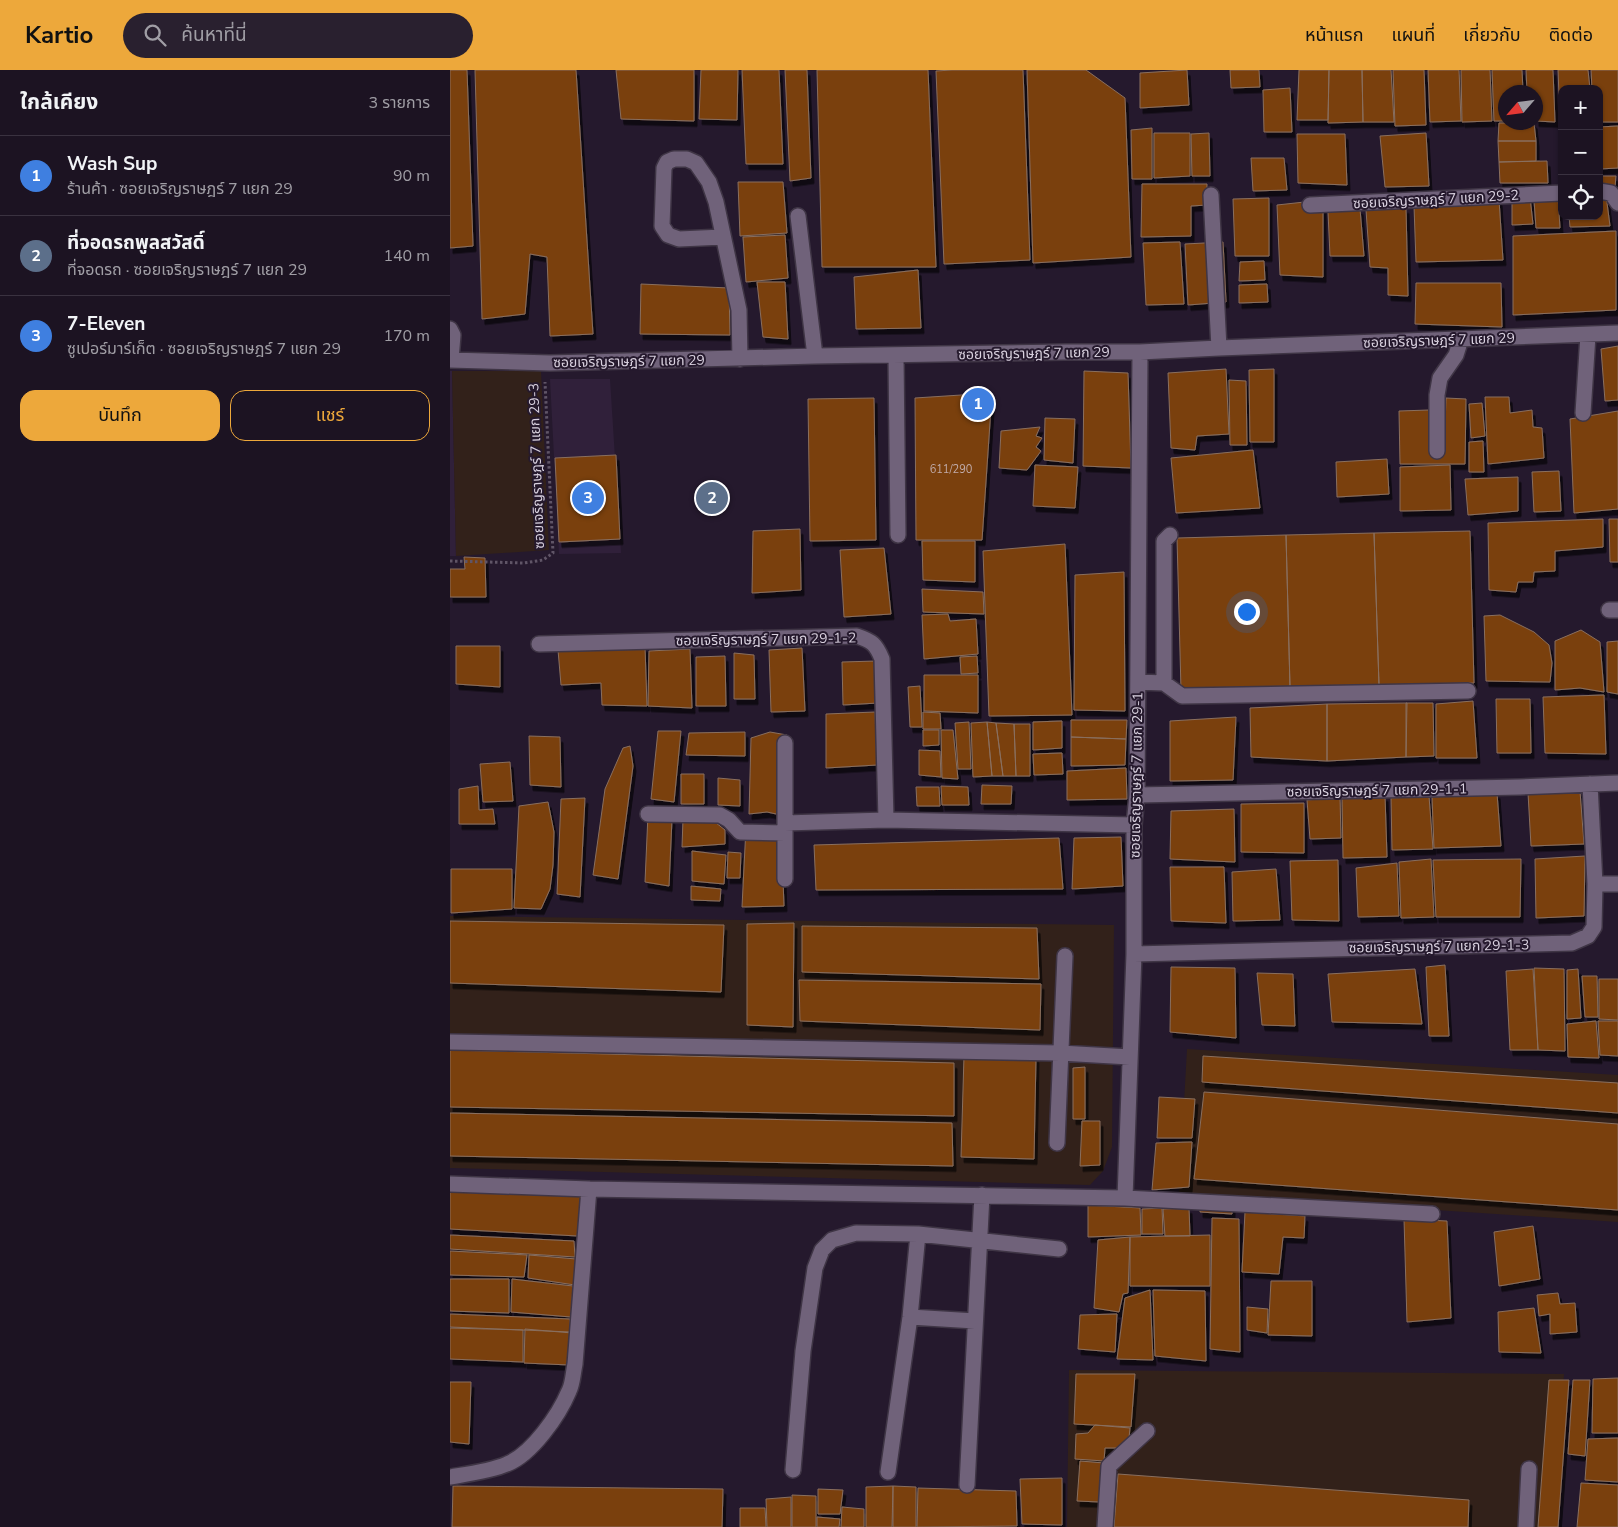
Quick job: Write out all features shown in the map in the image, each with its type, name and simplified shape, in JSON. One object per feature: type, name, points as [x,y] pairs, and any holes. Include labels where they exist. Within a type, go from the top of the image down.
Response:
[{"type":"street","points":[[723,237],[679,239],[668,234],[662,226],[664,168],[668,162],[674,159],[687,159],[696,164],[709,182],[716,202],[739,310],[740,359]]},
{"type":"street","points":[[1603,191],[1611,192],[1618,203]]},
{"type":"street","name":"ซอยเจริญราษฎร์ 7 แยก 29-2","points":[[1310,205],[1558,192]]},
{"type":"street","points":[[1211,195],[1219,348]]},
{"type":"street","points":[[798,216],[815,356]]},
{"type":"street","points":[[450,329],[453,335],[451,360]]},
{"type":"street","name":"ซอยเจริญราษฎร์ 7 แยก 29","points":[[451,360],[544,363],[815,356],[1140,352],[1618,334]]},
{"type":"street","points":[[1583,413],[1588,335]]},
{"type":"street","points":[[1437,451],[1437,395],[1440,378],[1456,355],[1461,340]]},
{"type":"street","name":"ซอยเจริญราษฎร์ 7 แยก 29-1","points":[[1125,1198],[1134,954],[1134,825],[1137,795],[1140,352]]},
{"type":"street","points":[[896,356],[898,535]]},
{"type":"street","points":[[1164,683],[1164,541],[1170,535]]},
{"type":"street","name":"ซอยเจริญราษฎร์ 7 แยก 29-1-2","points":[[538,644],[857,636],[870,641],[878,649],[882,659],[886,820]]},
{"type":"street","points":[[1138,682],[1164,683],[1182,696],[1468,691]]},
{"type":"street","points":[[785,743],[786,879]]},
{"type":"street","name":"ซอยเจริญราษฎร์ 7 แยก 29-1-1","points":[[1137,795],[1618,783]]},
{"type":"street","name":"ซอยเจริญราษฎร์ 7 แยก 29-1-3","points":[[1134,954],[1572,943],[1588,936],[1594,927],[1595,884],[1590,784]]},
{"type":"street","points":[[648,814],[720,815],[729,820],[740,832],[886,820],[1134,825]]},
{"type":"street","points":[[1595,884],[1618,884]]},
{"type":"street","points":[[1058,1143],[1064,956]]},
{"type":"street","points":[[450,1042],[1060,1053],[1130,1056]]},
{"type":"street","points":[[450,1184],[589,1189],[1125,1198],[1432,1214]]},
{"type":"street","points":[[450,1478],[506,1465],[518,1459],[533,1445],[553,1419],[570,1390],[575,1364],[589,1189]]},
{"type":"street","points":[[967,1485],[982,1196]]},
{"type":"street","points":[[793,1470],[803,1351],[815,1268],[822,1250],[832,1240],[856,1233],[918,1234],[1059,1249]]},
{"type":"street","points":[[888,1472],[910,1317],[918,1234]]},
{"type":"street","points":[[910,1317],[975,1321]]},
{"type":"street","points":[[1104,1527],[1109,1466],[1147,1431]]},
{"type":"street","points":[[1526,1527],[1529,1469]]},
{"type":"path","name":"ซอยเจริญราษฎร์ 7 แยก 29-3","points":[[450,561],[524,563],[543,560],[553,553],[544,363]]},
{"type":"shaded area","points":[[450,371],[452,371],[456,556],[450,556]]},
{"type":"shaded area","points":[[452,371],[541,371],[549,550],[456,556]]},
{"type":"shaded area","points":[[550,379],[610,379],[621,553],[559,554]]},
{"type":"shaded area","points":[[450,916],[1114,925],[1112,1147],[1103,1171],[1090,1185],[450,1168]]},
{"type":"shaded area","points":[[1187,1049],[1618,1075],[1618,1222],[1179,1193]]},
{"type":"shaded area","points":[[1069,1370],[1564,1374],[1553,1527],[1067,1527]]},
{"type":"building","points":[[450,70],[467,70],[473,246],[450,248]]},
{"type":"building","points":[[475,70],[576,70],[593,334],[550,336],[547,257],[530,254],[525,314],[482,319]]},
{"type":"building","points":[[616,70],[694,70],[694,121],[621,119]]},
{"type":"building","points":[[701,70],[738,70],[737,120],[699,119]]},
{"type":"building","points":[[742,70],[779,70],[783,164],[746,164]]},
{"type":"building","points":[[785,70],[807,70],[811,178],[790,181]]},
{"type":"building","points":[[817,70],[928,70],[936,267],[822,267]]},
{"type":"building","points":[[1023,70],[1030,260],[944,264],[936,71]]},
{"type":"building","points":[[1027,70],[1086,70],[1125,98],[1131,257],[1033,263]]},
{"type":"building","points":[[1187,70],[1189,105],[1140,108],[1140,73]]},
{"type":"building","points":[[1230,70],[1259,70],[1260,87],[1231,88]]},
{"type":"building","points":[[1299,70],[1329,70],[1328,120],[1297,120]]},
{"type":"building","points":[[1329,70],[1362,70],[1363,122],[1328,123]]},
{"type":"building","points":[[1362,70],[1391,70],[1394,122],[1363,122]]},
{"type":"building","points":[[1393,70],[1424,70],[1426,125],[1395,126]]},
{"type":"building","points":[[1428,70],[1459,70],[1461,121],[1430,122]]},
{"type":"building","points":[[1461,70],[1490,70],[1492,121],[1462,122]]},
{"type":"building","points":[[1492,70],[1522,70],[1523,85],[1498,85],[1498,121],[1494,121]]},
{"type":"building","points":[[1526,70],[1553,70],[1555,122],[1543,121],[1543,85],[1527,85]]},
{"type":"building","points":[[1558,70],[1588,70],[1590,85],[1559,85]]},
{"type":"building","points":[[1591,70],[1618,70],[1618,122],[1603,122],[1603,85],[1592,85]]},
{"type":"building","points":[[1290,88],[1292,132],[1264,132],[1263,90]]},
{"type":"building","points":[[1618,126],[1618,168],[1603,169],[1603,127]]},
{"type":"building","points":[[1152,128],[1152,179],[1132,179],[1131,130]]},
{"type":"building","points":[[1499,130],[1535,130],[1536,141],[1498,141]]},
{"type":"building","points":[[1154,133],[1190,133],[1190,176],[1154,178]]},
{"type":"building","points":[[1209,133],[1210,176],[1192,176],[1191,134]]},
{"type":"building","points":[[1426,133],[1429,186],[1385,187],[1380,136]]},
{"type":"building","points":[[1297,134],[1345,134],[1347,185],[1298,183]]},
{"type":"building","points":[[1498,141],[1536,141],[1536,161],[1499,162]]},
{"type":"building","points":[[1251,158],[1284,158],[1287,190],[1253,191]]},
{"type":"building","points":[[1547,161],[1548,183],[1500,183],[1499,162]]},
{"type":"building","points":[[1603,176],[1616,176],[1615,187],[1603,187]]},
{"type":"building","points":[[738,182],[783,182],[787,233],[740,236]]},
{"type":"building","points":[[1142,184],[1207,184],[1207,205],[1191,206],[1191,236],[1141,237]]},
{"type":"building","points":[[1603,195],[1606,195],[1610,226],[1570,227],[1569,220],[1603,220]]},
{"type":"building","points":[[1530,197],[1533,224],[1512,225],[1512,199]]},
{"type":"building","points":[[1558,197],[1560,228],[1536,228],[1534,200]]},
{"type":"building","points":[[1269,198],[1269,256],[1235,256],[1233,199]]},
{"type":"building","points":[[1323,200],[1323,277],[1280,275],[1277,205]]},
{"type":"building","points":[[1499,200],[1503,260],[1416,262],[1414,206]]},
{"type":"building","points":[[1406,208],[1408,296],[1388,295],[1388,268],[1370,267],[1366,210]]},
{"type":"building","points":[[1360,209],[1364,256],[1330,256],[1328,212]]},
{"type":"building","points":[[1616,231],[1616,310],[1513,315],[1513,236]]},
{"type":"building","points":[[785,235],[788,278],[746,282],[743,237]]},
{"type":"building","points":[[1180,242],[1184,304],[1146,305],[1143,243]]},
{"type":"building","points":[[1223,242],[1226,302],[1188,305],[1185,244]]},
{"type":"building","points":[[1264,261],[1265,280],[1239,281],[1240,262]]},
{"type":"building","points":[[918,270],[921,328],[856,329],[854,277]]},
{"type":"building","points":[[757,282],[785,282],[788,339],[763,337]]},
{"type":"building","points":[[1416,283],[1501,283],[1502,327],[1415,324]]},
{"type":"building","points":[[641,284],[729,288],[730,335],[640,334]]},
{"type":"building","points":[[1267,284],[1268,302],[1239,303],[1239,285]]},
{"type":"building","points":[[1618,346],[1618,400],[1605,401],[1601,349]]},
{"type":"building","points":[[1226,369],[1229,434],[1197,436],[1195,450],[1171,448],[1168,373]]},
{"type":"building","points":[[1274,369],[1274,442],[1250,442],[1249,370]]},
{"type":"building","points":[[1084,371],[1128,373],[1131,468],[1083,466]]},
{"type":"building","points":[[1229,380],[1246,381],[1247,445],[1230,445]]},
{"type":"building","points":[[992,393],[982,540],[916,540],[915,398]]},
{"type":"building","points":[[1485,397],[1509,397],[1510,413],[1532,410],[1533,427],[1542,428],[1544,458],[1488,464]]},
{"type":"building","points":[[874,398],[876,540],[810,541],[808,399]]},
{"type":"building","points":[[1446,398],[1466,399],[1465,464],[1400,464],[1399,411],[1429,410],[1430,452],[1444,453]]},
{"type":"building","points":[[1482,403],[1485,436],[1471,438],[1469,404]]},
{"type":"building","points":[[1618,411],[1618,509],[1574,513],[1570,419]]},
{"type":"building","points":[[1045,418],[1075,419],[1073,463],[1044,460]]},
{"type":"building","points":[[1040,427],[1036,436],[1042,438],[1036,447],[1041,451],[1027,470],[999,468],[1001,431]]},
{"type":"building","points":[[1483,441],[1484,472],[1469,472],[1469,442]]},
{"type":"building","points":[[1253,450],[1260,508],[1176,513],[1171,458]]},
{"type":"building","points":[[616,455],[620,539],[559,542],[555,458]]},
{"type":"building","points":[[1387,459],[1389,494],[1337,497],[1336,462]]},
{"type":"building","points":[[1035,465],[1078,467],[1075,508],[1033,506]]},
{"type":"building","points":[[1450,465],[1451,510],[1400,511],[1400,467]]},
{"type":"building","points":[[1559,471],[1561,511],[1534,512],[1532,472]]},
{"type":"building","points":[[1518,477],[1518,511],[1468,515],[1465,479]]},
{"type":"building","points":[[1603,519],[1603,547],[1555,551],[1555,571],[1534,572],[1533,582],[1518,582],[1516,592],[1489,590],[1488,523]]},
{"type":"building","points":[[1609,519],[1618,519],[1618,562],[1610,562]]},
{"type":"building","points":[[800,529],[801,590],[752,593],[753,531]]},
{"type":"building","points":[[1470,531],[1474,683],[1379,685],[1374,533]]},
{"type":"building","points":[[1374,533],[1379,685],[1290,687],[1286,535]]},
{"type":"building","points":[[1286,535],[1290,687],[1181,690],[1177,538]]},
{"type":"building","points":[[922,541],[975,541],[975,582],[923,580]]},
{"type":"building","points":[[1065,544],[1072,715],[989,716],[983,551]]},
{"type":"building","points":[[884,548],[891,614],[844,617],[840,550]]},
{"type":"building","points":[[464,557],[485,558],[486,597],[450,597],[450,569],[465,569]]},
{"type":"building","points":[[1124,572],[1125,711],[1074,710],[1075,575]]},
{"type":"building","points":[[922,589],[983,592],[984,614],[923,612]]},
{"type":"building","points":[[948,614],[950,621],[976,619],[978,654],[924,659],[922,615]]},
{"type":"building","points":[[1500,615],[1534,632],[1549,645],[1552,663],[1550,682],[1486,681],[1484,616]]},
{"type":"building","points":[[1581,630],[1600,642],[1604,692],[1580,688],[1555,690],[1555,641]]},
{"type":"building","points":[[1618,641],[1618,694],[1607,692],[1607,642]]},
{"type":"building","points":[[456,646],[500,646],[500,687],[456,684]]},
{"type":"building","points":[[645,647],[647,706],[602,705],[601,683],[561,685],[558,650]]},
{"type":"building","points":[[802,648],[805,711],[771,712],[769,650]]},
{"type":"building","points":[[690,649],[692,708],[648,706],[649,651]]},
{"type":"building","points":[[734,653],[754,655],[755,699],[734,699]]},
{"type":"building","points":[[725,656],[726,706],[696,706],[696,657]]},
{"type":"building","points":[[977,656],[978,673],[961,674],[960,657]]},
{"type":"building","points":[[876,661],[878,703],[843,705],[842,662]]},
{"type":"building","points":[[924,675],[978,675],[978,713],[924,711]]},
{"type":"building","points":[[920,686],[922,727],[910,727],[908,687]]},
{"type":"building","points":[[1604,695],[1606,754],[1545,753],[1543,697]]},
{"type":"building","points":[[1496,699],[1530,699],[1531,753],[1497,753]]},
{"type":"building","points":[[1473,701],[1477,758],[1436,758],[1436,704]]},
{"type":"building","points":[[1406,703],[1433,703],[1434,756],[1406,757]]},
{"type":"building","points":[[1407,703],[1406,757],[1327,761],[1327,704]]},
{"type":"building","points":[[1327,704],[1327,761],[1251,757],[1250,708]]},
{"type":"building","points":[[875,712],[877,765],[826,768],[826,714]]},
{"type":"building","points":[[923,712],[940,713],[941,729],[923,729]]},
{"type":"building","points":[[1236,717],[1233,780],[1170,781],[1170,721]]},
{"type":"building","points":[[1071,720],[1127,720],[1126,739],[1071,737]]},
{"type":"building","points":[[1062,721],[1062,748],[1033,750],[1033,722]]},
{"type":"building","points":[[969,722],[971,769],[958,769],[955,723]]},
{"type":"building","points":[[987,722],[992,776],[973,777],[971,723]]},
{"type":"building","points":[[987,722],[996,723],[1003,776],[992,776]]},
{"type":"building","points":[[996,723],[1014,724],[1016,776],[1003,776]]},
{"type":"building","points":[[1014,724],[1030,724],[1030,776],[1016,776]]},
{"type":"building","points":[[923,730],[939,730],[939,745],[923,746]]},
{"type":"building","points":[[941,730],[953,730],[958,779],[942,778]]},
{"type":"building","points":[[658,731],[681,731],[674,802],[651,799]]},
{"type":"building","points":[[745,732],[745,756],[686,755],[689,733]]},
{"type":"building","points":[[770,732],[787,735],[781,815],[767,812],[749,814],[751,738]]},
{"type":"building","points":[[529,736],[560,737],[561,787],[530,785]]},
{"type":"building","points":[[1071,737],[1126,739],[1125,765],[1071,766]]},
{"type":"building","points":[[630,746],[633,766],[618,879],[593,875],[605,789],[623,748]]},
{"type":"building","points":[[919,750],[940,751],[941,777],[919,775]]},
{"type":"building","points":[[1062,753],[1063,774],[1034,775],[1033,754]]},
{"type":"building","points":[[510,762],[513,801],[483,802],[480,764]]},
{"type":"building","points":[[1126,768],[1127,799],[1067,800],[1067,771]]},
{"type":"building","points":[[681,774],[704,774],[704,804],[681,804]]},
{"type":"building","points":[[718,778],[740,780],[740,806],[718,805]]},
{"type":"building","points":[[982,785],[1012,786],[1011,804],[981,804]]},
{"type":"building","points":[[478,786],[479,810],[493,809],[495,824],[459,824],[459,789]]},
{"type":"building","points":[[941,786],[968,787],[969,805],[942,805]]},
{"type":"building","points":[[916,787],[939,787],[940,806],[917,806]]},
{"type":"building","points":[[1580,791],[1584,844],[1531,846],[1528,793]]},
{"type":"building","points":[[1497,793],[1501,846],[1434,848],[1432,797]]},
{"type":"building","points":[[1385,796],[1387,857],[1343,858],[1342,797]]},
{"type":"building","points":[[1429,796],[1433,849],[1392,850],[1391,798]]},
{"type":"building","points":[[1340,797],[1341,838],[1310,839],[1307,800]]},
{"type":"building","points":[[585,798],[580,897],[557,894],[561,799]]},
{"type":"building","points":[[548,802],[554,832],[550,889],[541,909],[514,908],[519,806]]},
{"type":"building","points":[[1304,803],[1304,853],[1241,852],[1241,804]]},
{"type":"building","points":[[1234,809],[1235,862],[1170,859],[1171,811]]},
{"type":"building","points":[[648,814],[672,819],[669,886],[645,882]]},
{"type":"building","points":[[683,819],[715,822],[725,830],[725,844],[682,847]]},
{"type":"building","points":[[746,827],[781,828],[784,906],[742,907]]},
{"type":"building","points":[[1121,837],[1123,886],[1072,889],[1074,838]]},
{"type":"building","points":[[1059,838],[1063,889],[816,890],[814,845]]},
{"type":"building","points":[[692,851],[726,855],[724,884],[692,881]]},
{"type":"building","points":[[728,852],[741,853],[740,878],[727,878]]},
{"type":"building","points":[[1585,856],[1584,916],[1536,918],[1535,859]]},
{"type":"building","points":[[1431,859],[1434,917],[1401,918],[1399,862]]},
{"type":"building","points":[[1521,859],[1520,917],[1436,917],[1433,860]]},
{"type":"building","points":[[1338,860],[1339,921],[1292,920],[1290,861]]},
{"type":"building","points":[[1397,863],[1399,916],[1358,917],[1356,868]]},
{"type":"building","points":[[1170,867],[1224,867],[1226,923],[1171,921]]},
{"type":"building","points":[[451,869],[512,869],[512,909],[451,913]]},
{"type":"building","points":[[1276,869],[1280,920],[1233,921],[1232,872]]},
{"type":"building","points":[[691,886],[721,889],[720,901],[691,900]]},
{"type":"building","points":[[450,921],[724,925],[721,992],[450,983]]},
{"type":"building","points":[[794,923],[793,1027],[747,1025],[747,924]]},
{"type":"building","points":[[802,926],[1037,928],[1039,979],[802,972]]},
{"type":"building","points":[[1445,965],[1449,1036],[1429,1036],[1426,967]]},
{"type":"building","points":[[1171,967],[1235,968],[1236,1038],[1170,1032]]},
{"type":"building","points":[[1534,968],[1564,969],[1565,1051],[1538,1050]]},
{"type":"building","points":[[1415,969],[1422,1024],[1332,1022],[1328,974]]},
{"type":"building","points":[[1533,969],[1538,1050],[1510,1050],[1506,971]]},
{"type":"building","points":[[1578,969],[1581,1018],[1567,1019],[1567,970]]},
{"type":"building","points":[[1257,973],[1293,974],[1295,1026],[1262,1025]]},
{"type":"building","points":[[1582,976],[1597,976],[1598,1017],[1585,1017]]},
{"type":"building","points":[[1599,979],[1618,979],[1618,1020],[1599,1019]]},
{"type":"building","points":[[799,980],[1041,984],[1040,1030],[800,1021]]},
{"type":"building","points":[[1596,1021],[1599,1058],[1568,1057],[1567,1024]]},
{"type":"building","points":[[1598,1021],[1618,1021],[1618,1056],[1600,1055]]},
{"type":"building","points":[[450,1050],[954,1063],[954,1116],[450,1107]]},
{"type":"building","points":[[964,1056],[1036,1057],[1034,1159],[961,1157]]},
{"type":"building","points":[[1203,1056],[1618,1083],[1618,1113],[1202,1082]]},
{"type":"building","points":[[1085,1067],[1085,1119],[1073,1119],[1073,1068]]},
{"type":"building","points":[[1204,1092],[1618,1124],[1618,1210],[1194,1179]]},
{"type":"building","points":[[1159,1097],[1195,1099],[1192,1138],[1157,1138]]},
{"type":"building","points":[[450,1113],[952,1123],[953,1166],[450,1156]]},
{"type":"building","points":[[1082,1121],[1100,1121],[1100,1165],[1080,1166]]},
{"type":"building","points":[[1192,1142],[1189,1187],[1152,1190],[1156,1143]]},
{"type":"building","points":[[450,1192],[581,1196],[578,1236],[450,1229]]},
{"type":"building","points":[[1200,1196],[1232,1197],[1232,1214],[1200,1212]]},
{"type":"building","points":[[1088,1205],[1140,1208],[1141,1235],[1088,1237]]},
{"type":"building","points":[[1162,1208],[1163,1234],[1142,1234],[1142,1209]]},
{"type":"building","points":[[1189,1208],[1190,1236],[1165,1236],[1163,1209]]},
{"type":"building","points":[[1245,1212],[1305,1216],[1304,1238],[1283,1237],[1279,1274],[1242,1272]]},
{"type":"building","points":[[1212,1218],[1239,1219],[1240,1352],[1210,1349]]},
{"type":"building","points":[[1404,1219],[1447,1221],[1451,1318],[1407,1322]]},
{"type":"building","points":[[1533,1226],[1540,1279],[1499,1286],[1494,1232]]},
{"type":"building","points":[[450,1235],[574,1241],[575,1257],[450,1249]]},
{"type":"building","points":[[1210,1235],[1210,1286],[1130,1286],[1130,1237]]},
{"type":"building","points":[[1130,1237],[1128,1293],[1123,1294],[1119,1312],[1094,1308],[1098,1240]]},
{"type":"building","points":[[450,1251],[527,1255],[524,1277],[450,1275]]},
{"type":"building","points":[[529,1255],[576,1259],[575,1285],[528,1278]]},
{"type":"building","points":[[450,1279],[509,1279],[509,1313],[450,1311]]},
{"type":"building","points":[[512,1279],[573,1286],[571,1317],[511,1312]]},
{"type":"building","points":[[1271,1281],[1312,1281],[1312,1336],[1268,1335]]},
{"type":"building","points":[[1150,1290],[1153,1360],[1117,1359],[1125,1298]]},
{"type":"building","points":[[1153,1290],[1205,1291],[1206,1361],[1155,1356]]},
{"type":"building","points":[[1558,1293],[1560,1304],[1575,1303],[1577,1332],[1550,1334],[1550,1314],[1539,1316],[1537,1295]]},
{"type":"building","points":[[1247,1307],[1268,1309],[1267,1333],[1247,1330]]},
{"type":"building","points":[[1534,1308],[1541,1353],[1499,1352],[1498,1312]]},
{"type":"building","points":[[450,1314],[570,1319],[571,1332],[450,1327]]},
{"type":"building","points":[[1117,1314],[1115,1352],[1078,1349],[1080,1315]]},
{"type":"building","points":[[450,1328],[523,1330],[523,1362],[450,1359]]},
{"type":"building","points":[[525,1329],[572,1333],[570,1365],[524,1363]]},
{"type":"building","points":[[1076,1374],[1135,1374],[1131,1427],[1074,1424]]},
{"type":"building","points":[[1618,1378],[1618,1433],[1592,1433],[1593,1379]]},
{"type":"building","points":[[1549,1380],[1569,1380],[1558,1527],[1538,1527]]},
{"type":"building","points":[[1573,1380],[1590,1380],[1585,1456],[1568,1454]]},
{"type":"building","points":[[450,1382],[471,1382],[469,1444],[450,1442]]},
{"type":"building","points":[[1095,1425],[1130,1428],[1128,1448],[1105,1448],[1104,1461],[1075,1459],[1076,1434],[1088,1433]]},
{"type":"building","points":[[1618,1438],[1618,1482],[1585,1480],[1588,1439]]},
{"type":"building","points":[[1080,1461],[1104,1463],[1100,1502],[1077,1501]]},
{"type":"building","points":[[1118,1474],[1469,1500],[1468,1527],[1114,1527]]},
{"type":"building","points":[[1062,1478],[1062,1525],[1022,1524],[1020,1479]]},
{"type":"building","points":[[1581,1483],[1618,1485],[1618,1527],[1577,1527]]},
{"type":"building","points":[[453,1486],[723,1489],[722,1527],[452,1527]]},
{"type":"building","points":[[893,1486],[916,1487],[916,1527],[893,1527]]},
{"type":"building","points":[[893,1486],[892,1527],[866,1527],[866,1487]]},
{"type":"building","points":[[918,1488],[1016,1491],[1017,1526],[917,1527]]},
{"type":"building","points":[[818,1489],[843,1490],[840,1514],[818,1514]]},
{"type":"building","points":[[792,1495],[816,1496],[816,1527],[792,1527]]},
{"type":"building","points":[[791,1497],[791,1527],[767,1527],[766,1499]]},
{"type":"building","points":[[842,1507],[864,1509],[864,1527],[841,1527]]},
{"type":"building","points":[[740,1508],[765,1508],[766,1527],[740,1527]]},
{"type":"building","points":[[817,1517],[840,1519],[839,1527],[817,1527]]},
{"type":"place","name":"Wash Sup","points":[[978,404]]},
{"type":"place","name":"7-Eleven","points":[[588,498]]},
{"type":"place","name":"ที่จอดรถพูลสวัสดิ์","points":[[712,498]]}]
